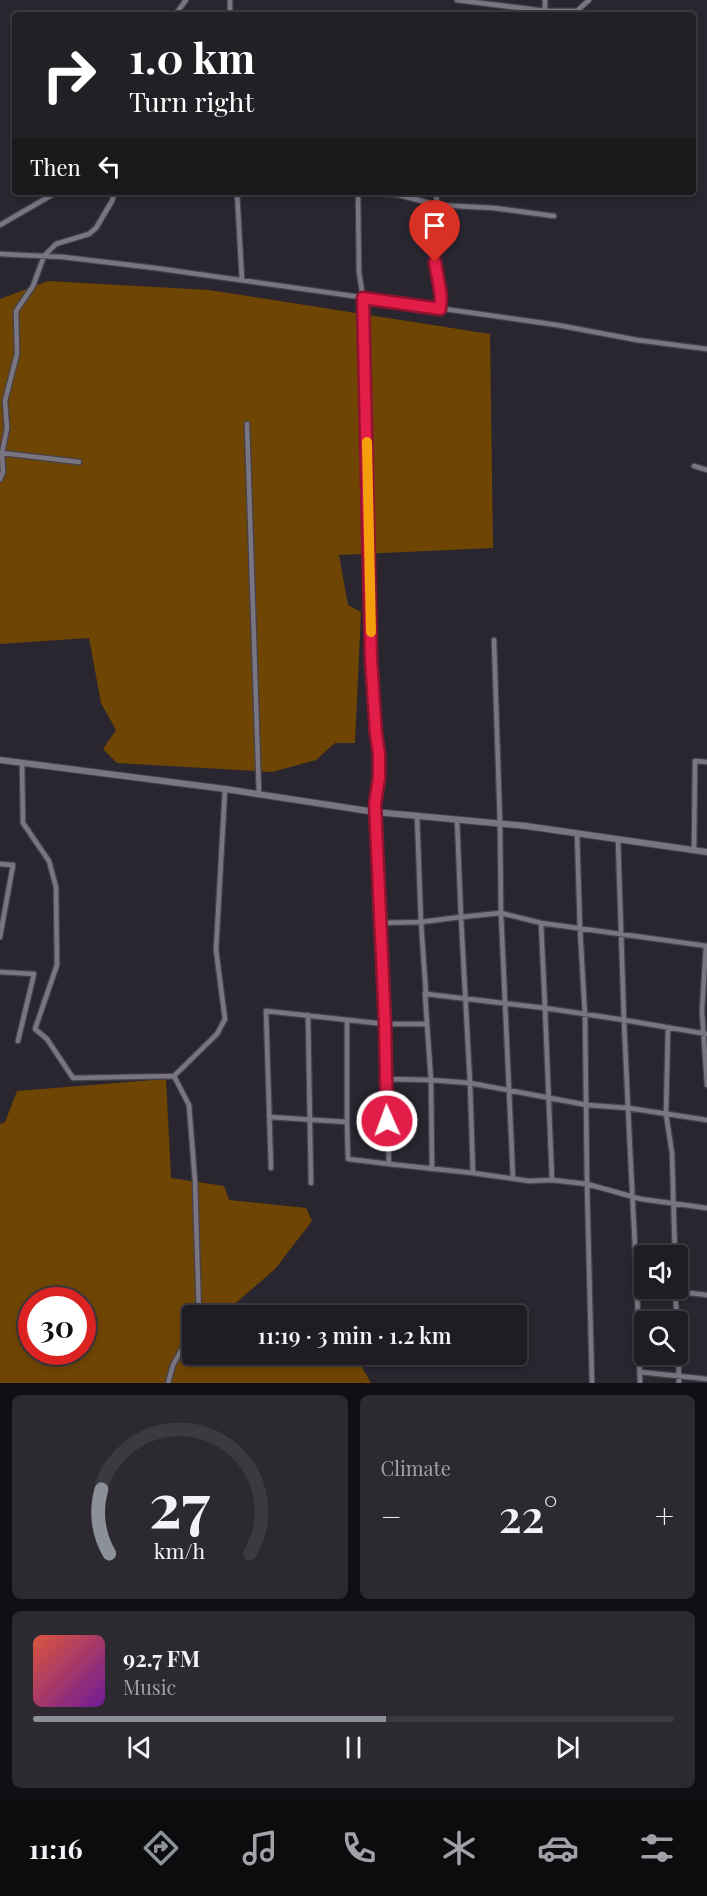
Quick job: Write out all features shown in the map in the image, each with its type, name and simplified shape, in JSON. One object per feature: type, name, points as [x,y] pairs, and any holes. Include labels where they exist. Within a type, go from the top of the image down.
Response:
[{"type":"street","points":[[457,0],[538,12]]},
{"type":"street","points":[[561,12],[577,11],[589,0]]},
{"type":"street","points":[[0,225],[52,195]]},
{"type":"street","points":[[0,479],[3,472],[1,453],[7,428],[5,401],[17,354],[16,311],[33,285],[44,256],[56,244],[89,234],[96,228],[114,195]]},
{"type":"street","points":[[237,195],[242,280]]},
{"type":"street","points":[[360,195],[359,272],[363,298],[371,659],[379,754],[375,812],[389,1164]]},
{"type":"street","points":[[399,195],[437,205],[495,208],[554,216]]},
{"type":"street","points":[[436,195],[433,231],[436,274],[441,296],[440,309]]},
{"type":"street","points":[[0,254],[155,267],[707,349]]},
{"type":"street","points":[[247,424],[259,795]]},
{"type":"street","points":[[1,453],[79,462]]},
{"type":"street","points":[[694,466],[707,470]]},
{"type":"street","points":[[494,640],[501,913],[513,1178]]},
{"type":"street","points":[[0,760],[225,789],[375,812],[526,826],[707,852]]},
{"type":"street","points":[[694,851],[695,761],[707,762]]},
{"type":"street","points":[[22,763],[23,823],[50,861],[56,887],[57,965],[35,1029],[47,1039],[73,1078],[174,1076],[217,1035],[225,1019],[216,950],[225,789]]},
{"type":"street","points":[[417,815],[431,1080],[432,1168]]},
{"type":"street","points":[[457,819],[470,1083],[472,1173]]},
{"type":"street","points":[[577,834],[585,1016],[592,1383]]},
{"type":"street","points":[[618,840],[635,1245]]},
{"type":"street","points":[[0,864],[13,865],[0,937]]},
{"type":"street","points":[[379,923],[421,922],[501,913],[541,923],[706,946],[702,1011],[707,1085]]},
{"type":"street","points":[[421,922],[426,994],[544,1008],[705,1034]]},
{"type":"street","points":[[541,923],[552,1180]]},
{"type":"street","points":[[0,972],[34,974],[18,1041]]},
{"type":"street","points":[[270,1168],[266,1011],[385,1024],[427,1024]]},
{"type":"street","points":[[308,1015],[311,1183]]},
{"type":"street","points":[[347,1020],[348,1159],[529,1181],[552,1180],[587,1184],[641,1199],[707,1209]]},
{"type":"street","points":[[668,1028],[666,1114],[672,1154],[675,1245]]},
{"type":"street","points":[[174,1076],[189,1105],[195,1181],[199,1305]]},
{"type":"street","points":[[386,1079],[470,1083],[587,1105],[707,1119]]},
{"type":"street","points":[[269,1117],[347,1122]]},
{"type":"street","points":[[688,1292],[707,1295]]},
{"type":"street","points":[[637,1299],[640,1383]]},
{"type":"street","points":[[168,1383],[173,1365],[182,1349]]},
{"type":"street","points":[[679,1365],[679,1383]]},
{"type":"street","points":[[640,1372],[707,1379]]},
{"type":"shaded area","points":[[48,281],[209,290],[490,334],[493,548],[339,555],[348,605],[361,612],[355,743],[335,743],[316,760],[272,772],[117,763],[103,749],[116,730],[101,703],[89,638],[0,644],[0,299]]},
{"type":"shaded area","points":[[166,1079],[171,1178],[224,1186],[229,1200],[306,1208],[312,1221],[275,1269],[233,1305],[182,1305],[182,1365],[361,1365],[371,1383],[0,1383],[0,1124],[5,1122],[17,1091]]},
{"type":"slow traffic","points":[[367,442],[371,632]]},
{"type":"route","points":[[387,1121],[375,812],[379,754],[371,659],[363,298],[440,309],[441,296],[435,262]]}]
